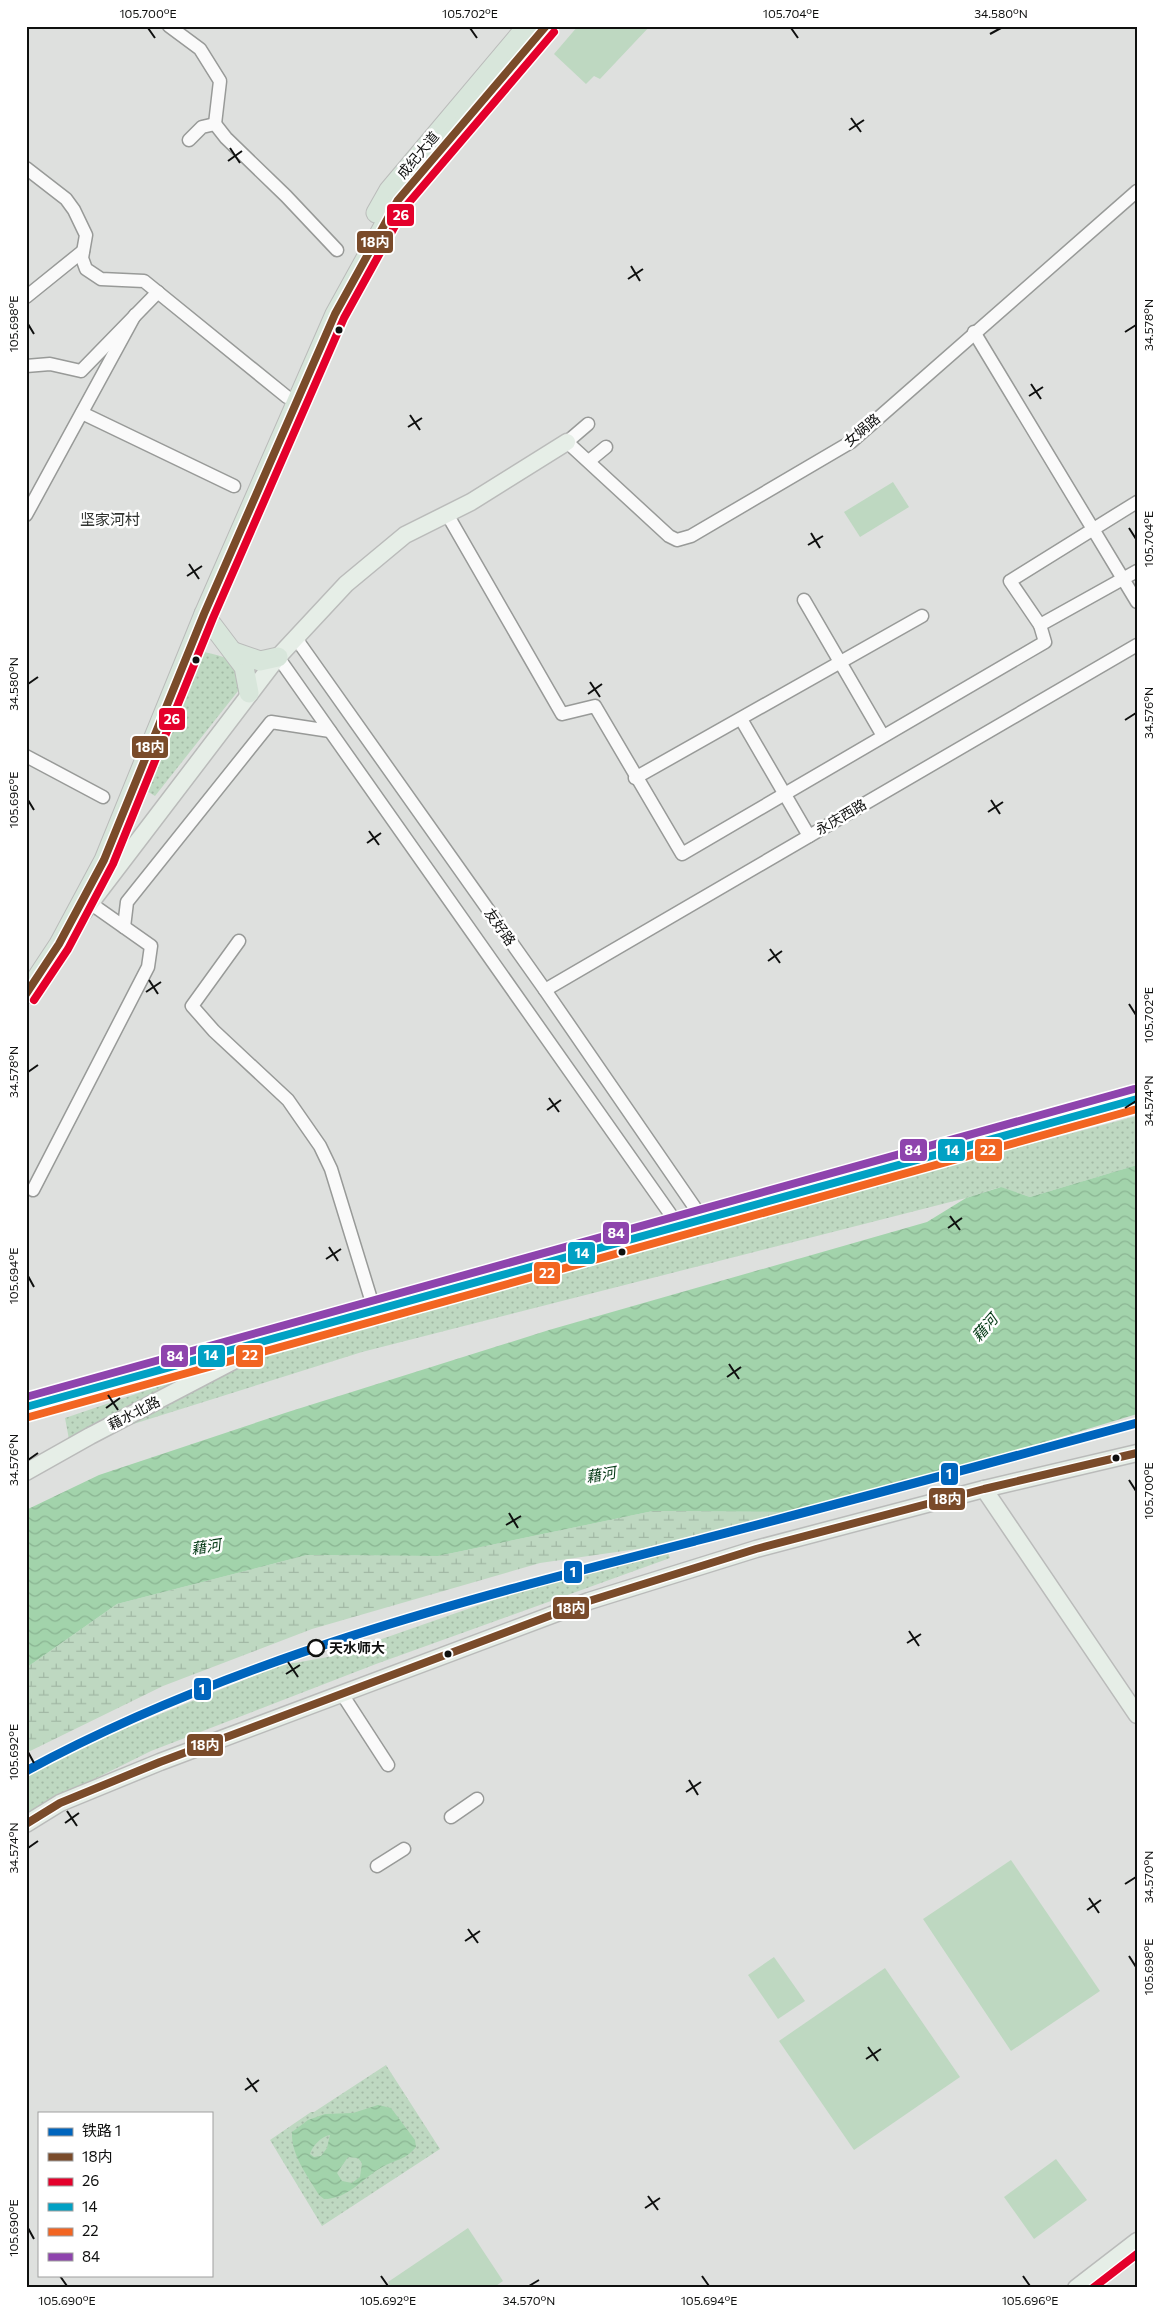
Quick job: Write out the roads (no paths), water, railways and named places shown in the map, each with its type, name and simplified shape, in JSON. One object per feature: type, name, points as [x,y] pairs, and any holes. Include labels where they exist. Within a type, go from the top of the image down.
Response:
[{"type":"highway","name":"成纪大道","points":[[32,976],[90,861],[329,298],[389,190],[527,26]]},
{"type":"highway","name":"成纪大道","points":[[26,994],[59,944],[104,860],[204,614],[335,314],[398,200],[546,26]]},
{"type":"highway","points":[[204,614],[244,667],[249,693]]},
{"type":"highway","points":[[234,652],[260,661],[278,656]]},
{"type":"main road","points":[[32,976],[59,944],[278,656],[346,584],[405,535],[471,502],[567,442]]},
{"type":"main road","points":[[26,1407],[240,1352],[702,1218],[1137,1099]]},
{"type":"main road","points":[[374,1314],[1137,1108]]},
{"type":"main road","points":[[26,1416],[194,1370],[240,1352]]},
{"type":"main road","name":"藉水北路","points":[[26,1472],[240,1352]]},
{"type":"main road","name":"藉水北路","points":[[26,1460],[194,1370]]},
{"type":"main road","points":[[26,1824],[60,1803],[114,1781],[589,1601],[756,1549],[984,1489],[1137,1453]]},
{"type":"main road","points":[[984,1489],[1137,1715]]},
{"type":"main road","points":[[1076,2288],[1137,2241]]},
{"type":"main road","points":[[1094,2288],[1137,2255]]},
{"type":"street","points":[[168,26],[200,49],[220,80],[215,124],[226,138],[286,196],[337,250]]},
{"type":"street","points":[[188,140],[202,127],[215,124]]},
{"type":"street","points":[[26,168],[66,199],[74,210],[86,235],[82,258],[86,270],[100,279],[144,281],[287,397]]},
{"type":"street","name":"女娲路","points":[[567,442],[669,536],[677,540],[691,536],[851,442],[974,332],[1137,191]]},
{"type":"street","points":[[26,297],[82,251]]},
{"type":"street","points":[[26,366],[50,364],[81,371],[158,292]]},
{"type":"street","points":[[26,515],[135,315]]},
{"type":"street","points":[[974,332],[1137,602]]},
{"type":"street","points":[[82,413],[234,486]]},
{"type":"street","points":[[567,442],[588,424]]},
{"type":"street","points":[[589,461],[606,447]]},
{"type":"street","points":[[447,514],[562,714],[594,706],[635,778],[682,854],[1045,642],[1040,625],[1010,580],[1137,502]]},
{"type":"street","points":[[1040,625],[1137,571]]},
{"type":"street","points":[[804,600],[884,736]]},
{"type":"street","points":[[635,778],[922,616]]},
{"type":"street","name":"友好路","points":[[295,637],[545,990],[702,1218]]},
{"type":"street","name":"永庆西路","points":[[545,990],[1137,645]]},
{"type":"street","name":"友好路","points":[[278,656],[678,1225]]},
{"type":"street","points":[[740,719],[809,836]]},
{"type":"street","points":[[124,927],[126,902],[271,722],[330,731]]},
{"type":"street","points":[[26,756],[103,797]]},
{"type":"street","points":[[33,1190],[148,967],[151,946],[90,903]]},
{"type":"street","points":[[238,941],[192,1006],[214,1031],[288,1100],[320,1146],[331,1169],[374,1314]]},
{"type":"street","points":[[342,1694],[388,1765]]},
{"type":"street","points":[[451,1817],[477,1799]]},
{"type":"street","points":[[377,1866],[404,1849]]},
{"type":"water","name":"藉河","points":[[1137,1165],[1137,1414],[1035,1445],[787,1512],[653,1511],[438,1556],[307,1555],[117,1604],[26,1668],[26,1510],[99,1475],[288,1412],[549,1330],[927,1222],[966,1198],[1001,1187],[1030,1197]]},
{"type":"water","points":[[378,2105],[391,2108],[415,2140],[416,2147],[405,2157],[384,2166],[341,2195],[324,2199],[319,2195],[297,2157],[292,2140],[292,2132],[308,2120],[325,2114],[353,2113]],"holes":[[[330,2135],[327,2148],[321,2156],[314,2157],[310,2154],[318,2142]],[[348,2157],[358,2158],[362,2163],[360,2177],[352,2183],[342,2181],[337,2173]]]},
{"type":"rail line","name":"1","points":[[26,1771],[105,1731],[187,1696],[269,1664],[353,1635],[438,1609],[861,1498],[1137,1423]]},
{"type":"place","name":"天水师大","points":[[316,1648]]},
{"type":"district","name":"坚家河村","points":[[110,520]]}]
